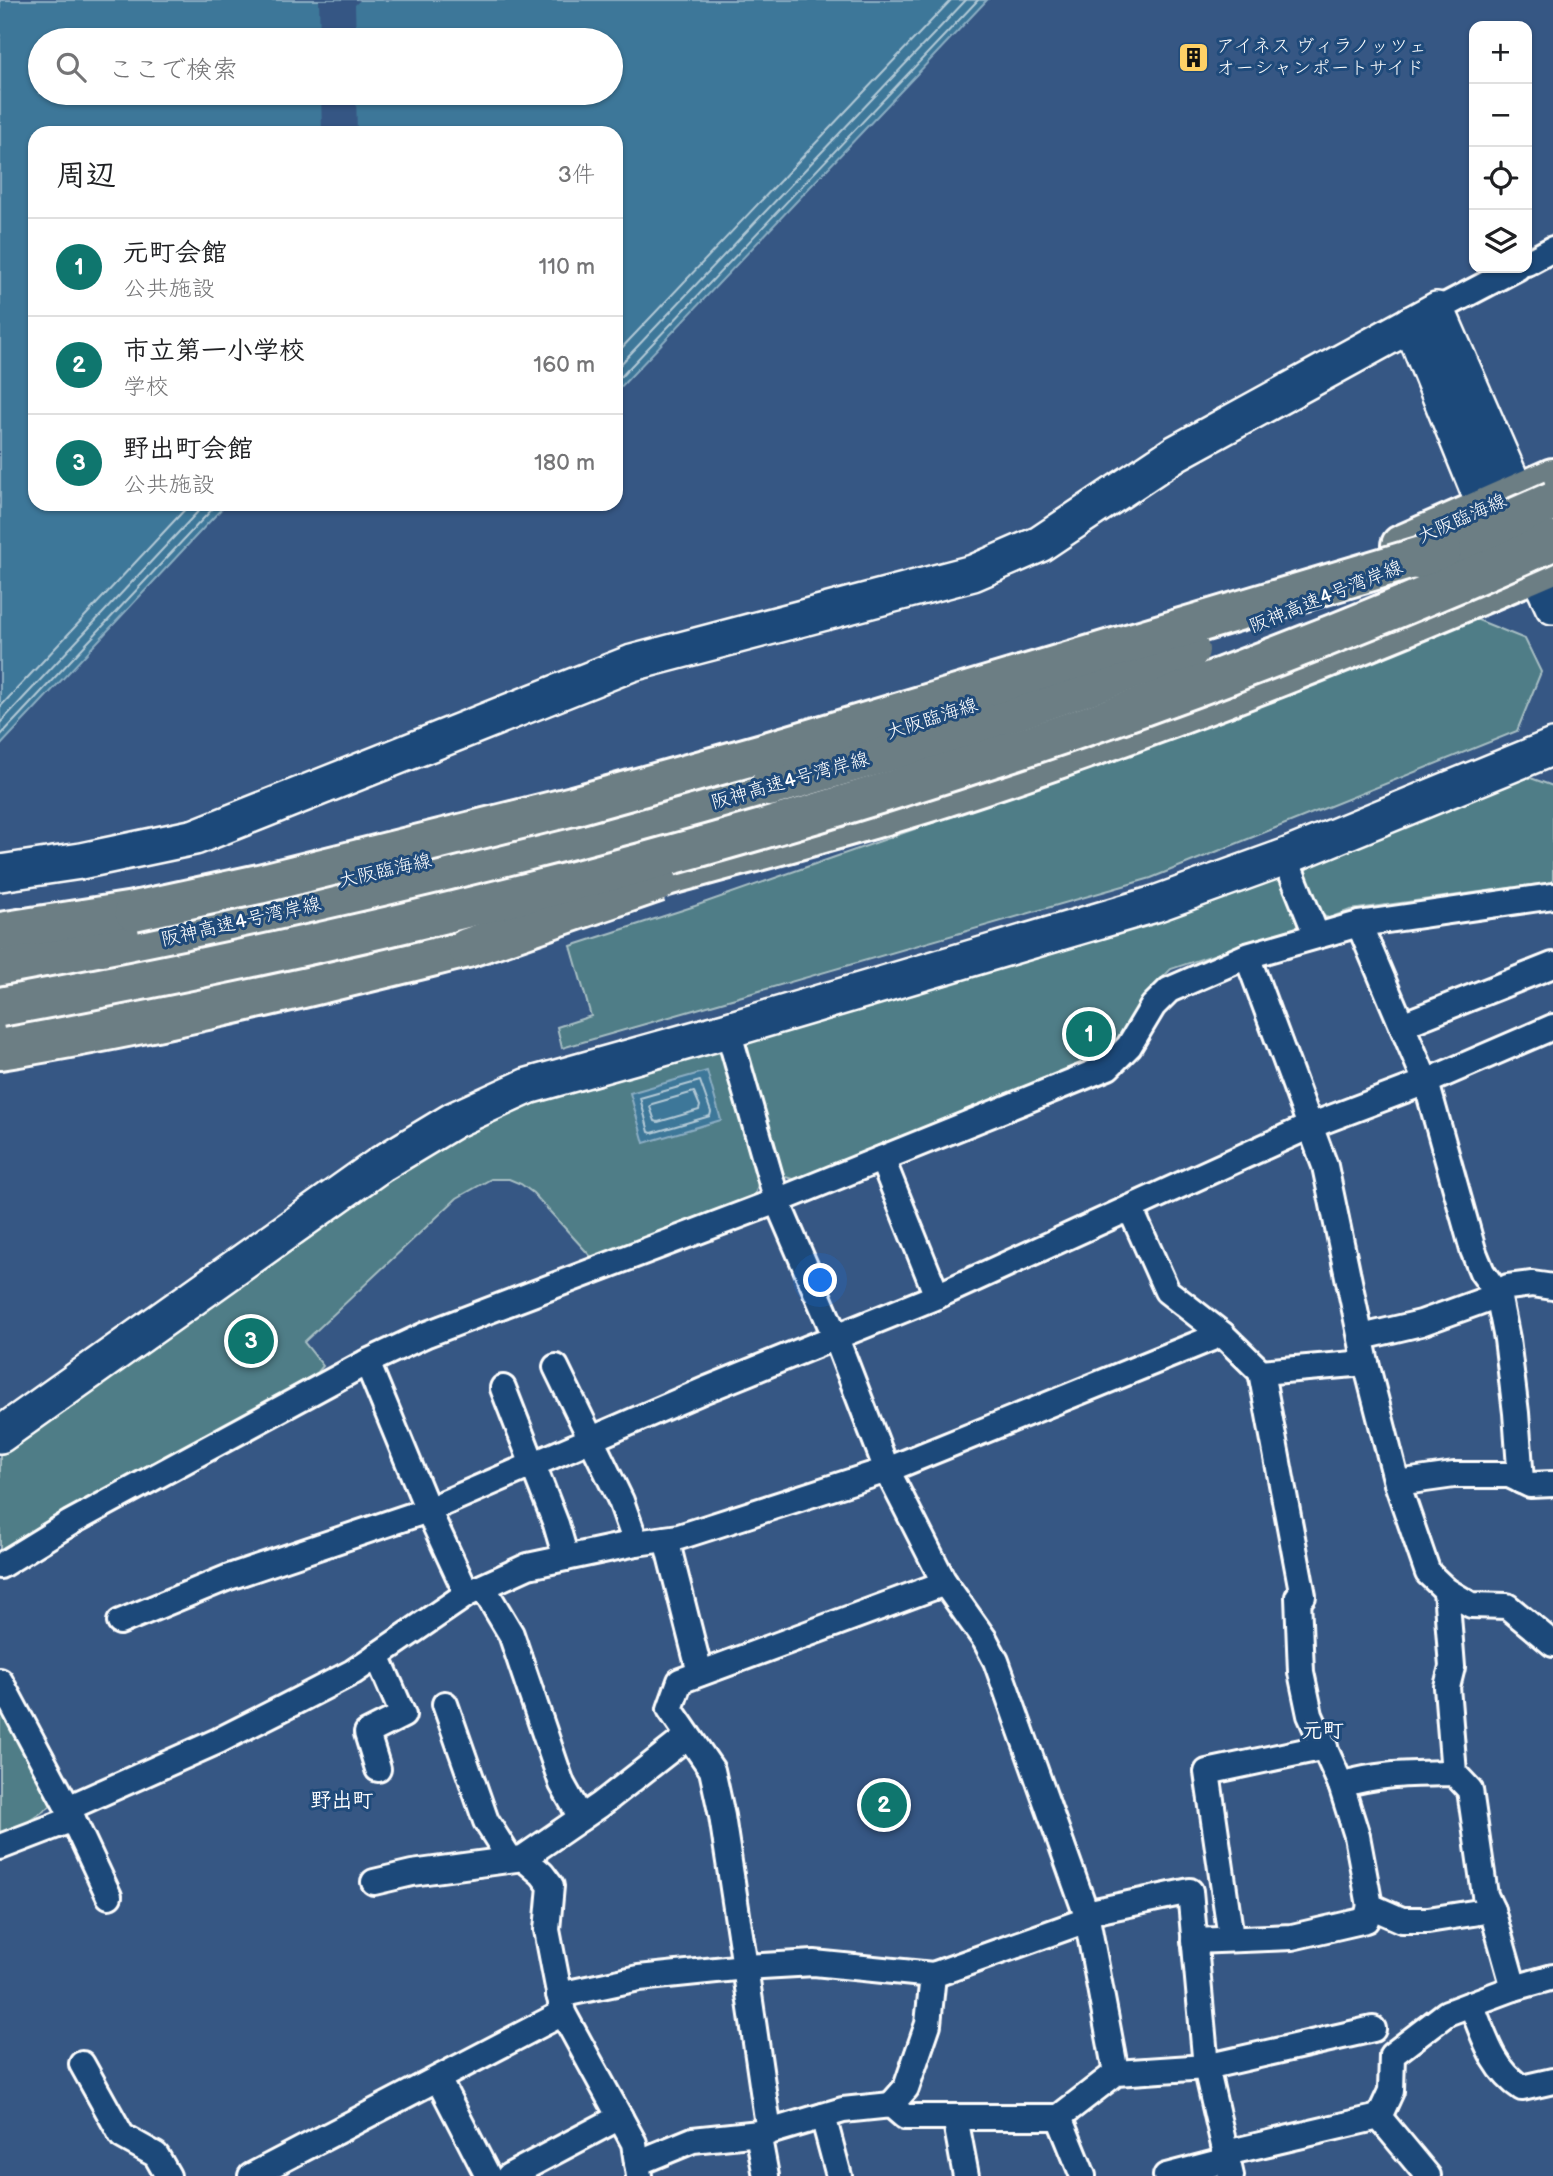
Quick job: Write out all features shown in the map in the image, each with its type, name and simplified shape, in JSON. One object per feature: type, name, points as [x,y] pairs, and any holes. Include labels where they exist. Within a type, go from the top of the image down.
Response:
[{"type":"main road","name":"大阪臨海線","points":[[0,950],[262,900],[562,827],[939,718],[1098,663],[1519,501],[1553,478]]},
{"type":"main road","name":"阪神高速4号湾岸線","points":[[0,970],[282,914],[769,788],[939,737],[1104,682],[1272,620],[1441,551],[1519,501]]},
{"type":"main road","points":[[0,932],[134,911],[260,884],[573,806],[763,753],[1441,551]]},
{"type":"main road","name":"阪神高速4号湾岸線","points":[[0,1007],[265,955],[434,917],[622,868],[938,777],[1287,653],[1457,584],[1548,558]]},
{"type":"main road","points":[[0,1028],[146,1002],[443,936],[944,797],[1121,737],[1296,672],[1466,603],[1548,558]]},
{"type":"main road","points":[[0,1049],[68,1039],[243,1003],[467,948],[806,831],[938,777]]},
{"type":"street","points":[[1532,260],[1553,249]]},
{"type":"street","points":[[0,873],[80,861],[195,837],[632,663],[974,573],[1040,544],[1176,453],[1508,273]]},
{"type":"street","points":[[1424,317],[1548,558],[1553,606]]},
{"type":"street","points":[[0,1434],[381,1164],[454,1120],[528,1086],[729,1030],[1155,904],[1285,857],[1553,747]]},
{"type":"street","points":[[1285,857],[1316,934]]},
{"type":"street","points":[[0,1566],[70,1523],[367,1362],[428,1334],[777,1201],[1108,1067],[1129,1046],[1153,1006],[1169,990],[1247,956],[1316,934],[1359,924],[1553,896]]},
{"type":"street","points":[[1359,924],[1426,1082],[1473,1250],[1482,1272],[1498,1294],[1514,1401],[1521,1481]]},
{"type":"street","points":[[1247,956],[1325,1166],[1366,1363],[1396,1483],[1428,1573],[1446,1590],[1471,1605],[1507,1606],[1553,1644]]},
{"type":"street","points":[[1402,1025],[1553,965]]},
{"type":"street","points":[[120,1622],[229,1577],[428,1510],[937,1296],[1310,1126],[1426,1082],[1553,1027]]},
{"type":"street","points":[[729,1030],[777,1201],[836,1338],[887,1470],[945,1583],[985,1640],[996,1661],[1087,1917],[1116,2073]]},
{"type":"street","points":[[882,1159],[937,1296]]},
{"type":"street","points":[[1130,1208],[1167,1291],[1222,1334],[1261,1372],[1300,1597],[1301,1672],[1310,1715],[1340,1785],[1357,1836],[1370,1906],[1366,1920],[1292,1937],[1194,1941]]},
{"type":"street","points":[[1362,1337],[1421,1323],[1498,1294],[1508,1287],[1532,1284],[1553,1287]]},
{"type":"street","points":[[0,1847],[241,1730],[353,1672],[475,1591],[528,1566],[636,1543],[679,1538],[887,1470],[1222,1334]]},
{"type":"street","points":[[367,1362],[428,1510],[475,1591],[511,1634],[562,1784],[581,1818]]},
{"type":"street","points":[[1261,1372],[1366,1363]]},
{"type":"street","points":[[556,1367],[621,1501],[636,1543]]},
{"type":"street","points":[[503,1388],[556,1524],[565,1558]]},
{"type":"street","points":[[1396,1483],[1454,1475],[1509,1475],[1530,1485],[1553,1484]]},
{"type":"street","points":[[666,1539],[700,1673]]},
{"type":"street","points":[[766,2176],[764,2133],[745,1967],[722,1816],[712,1770],[670,1709],[680,1681],[945,1583]]},
{"type":"street","points":[[1446,1590],[1452,1667],[1447,1687],[1454,1773],[1470,1790],[1485,1895],[1493,1910],[1514,1987]]},
{"type":"street","points":[[377,1655],[403,1715],[367,1733],[378,1769]]},
{"type":"street","points":[[0,1681],[71,1813],[109,1896]]},
{"type":"street","points":[[445,1704],[486,1821],[517,1858],[542,1874],[551,1886],[547,1930],[561,2004],[634,2143],[638,2169],[694,2140],[764,2133],[842,2110],[891,2105],[906,2088],[928,2024],[933,1975]]},
{"type":"street","points":[[373,1882],[412,1873],[517,1858],[581,1818],[688,1736]]},
{"type":"street","points":[[1231,1938],[1207,1772],[1325,1747]]},
{"type":"street","points":[[1340,1785],[1363,1778],[1388,1775],[1454,1773]]},
{"type":"street","points":[[251,2176],[438,2079],[561,2004],[639,1978],[814,1962],[933,1975],[1087,1917],[1190,1891],[1206,2067],[1228,2163]]},
{"type":"street","points":[[1370,1906],[1402,1920],[1428,1920],[1493,1910]]},
{"type":"street","points":[[1166,2176],[1228,2163],[1379,2117],[1391,2091],[1392,2055],[1447,2012],[1514,1987],[1553,1977]]},
{"type":"street","points":[[1471,2004],[1495,2064],[1509,2080],[1522,2088],[1553,2081]]},
{"type":"street","points":[[891,2105],[905,2117],[1059,2117],[1116,2073],[1206,2067],[1373,2029]]},
{"type":"street","points":[[82,2064],[122,2136],[156,2155],[168,2176]]},
{"type":"street","points":[[438,2079],[488,2176]]},
{"type":"street","points":[[823,2116],[839,2176]]},
{"type":"street","points":[[509,2176],[620,2117]]},
{"type":"street","points":[[955,2117],[966,2176]]},
{"type":"street","points":[[1059,2117],[1083,2176]]},
{"type":"street","points":[[1379,2117],[1428,2176]]},
{"type":"green space","points":[[1473,618],[1525,639],[1541,672],[1517,731],[1151,878],[562,1048],[557,1027],[591,1016],[571,946],[695,906],[1183,735]]},
{"type":"green space","points":[[1525,776],[1553,786],[1553,882],[1350,910],[1329,918],[1320,915],[1304,874],[1310,862]]},
{"type":"green space","points":[[1276,874],[1283,878],[1298,922],[1297,927],[1171,969],[1149,991],[1112,1050],[1099,1061],[799,1181],[782,1176],[742,1046],[745,1038]]},
{"type":"green space","points":[[711,1048],[721,1053],[758,1184],[754,1199],[593,1259],[533,1193],[509,1179],[491,1179],[457,1198],[304,1342],[323,1366],[318,1372],[0,1560],[0,1450],[392,1166],[510,1108]]},
{"type":"green space","points":[[0,1704],[54,1804],[0,1838]]},
{"type":"water","points":[[0,0],[987,0],[623,385],[623,126],[28,126],[28,511],[219,511],[0,746]]},
{"type":"water","points":[[707,1071],[721,1120],[644,1143],[630,1093]]},
{"type":"pier","points":[[319,0],[360,0],[355,5],[356,28],[320,28]]},
{"type":"pier","points":[[321,105],[356,105],[357,126],[322,126]]},
{"type":"place","name":"アイネス ヴィラノッツェ オーシャンポートサイド","points":[[1193,57]]},
{"type":"place","name":"元町会館","points":[[1089,1034]]},
{"type":"place","name":"野出町会館","points":[[251,1341]]},
{"type":"place","name":"市立第一小学校","points":[[884,1805]]},
{"type":"district","name":"元町","points":[[1323,1730]]},
{"type":"district","name":"野出町","points":[[342,1800]]}]
